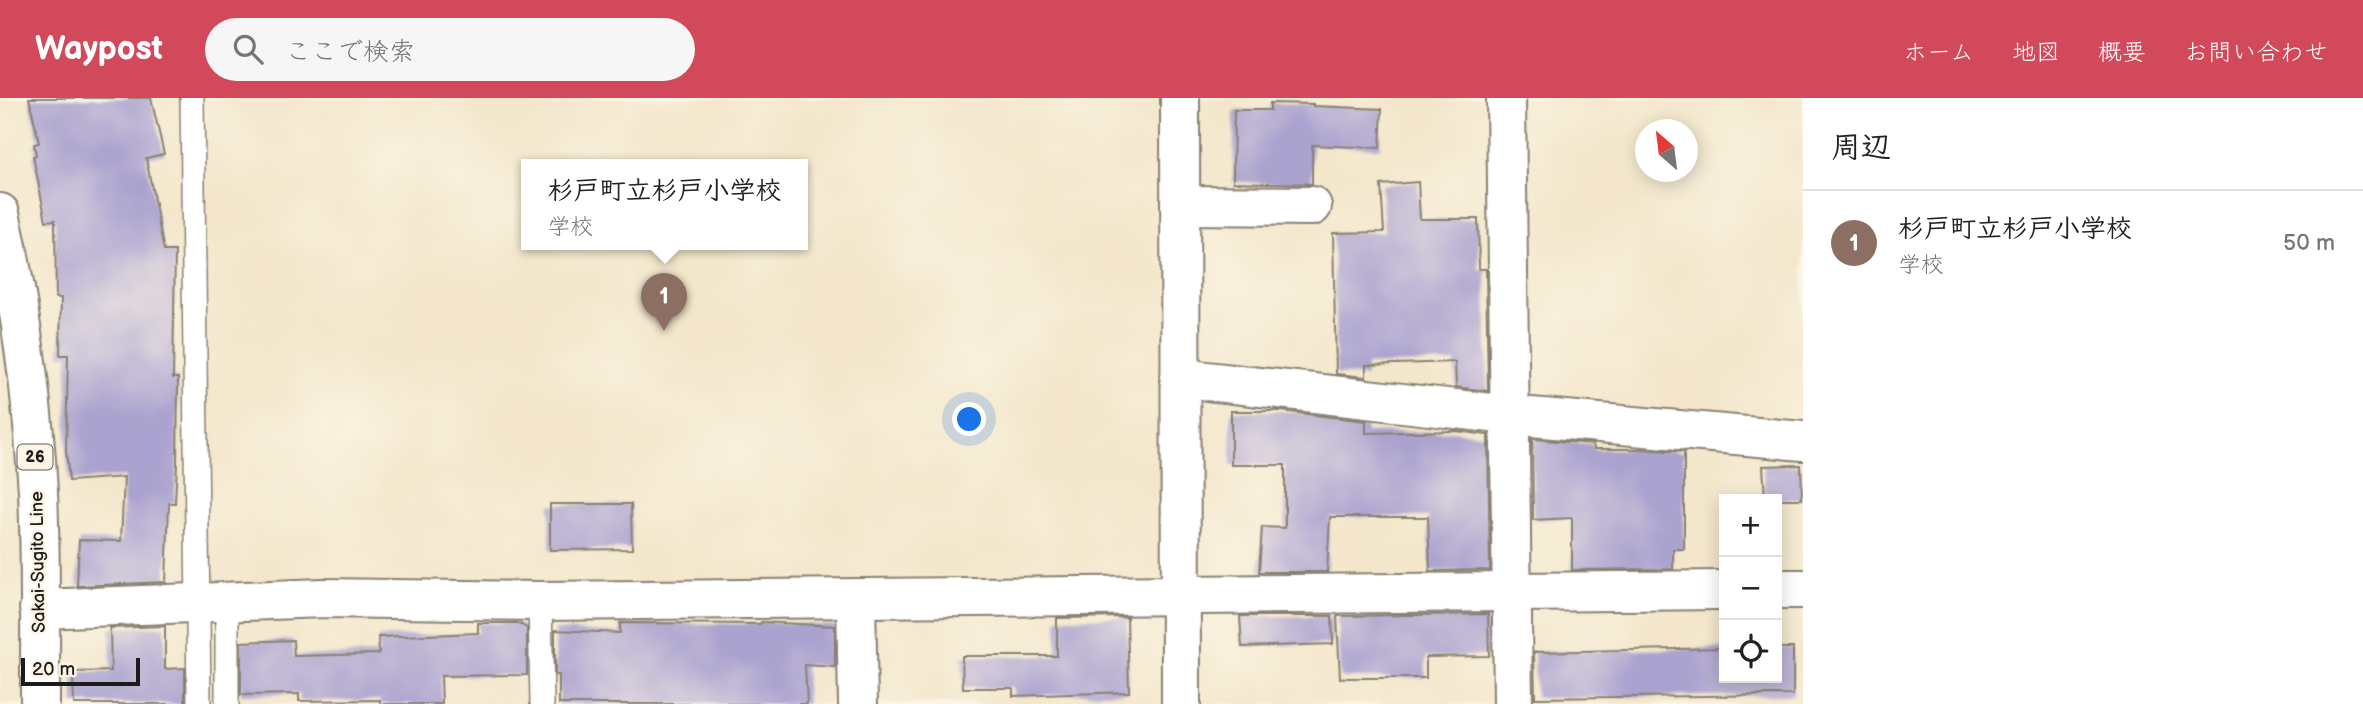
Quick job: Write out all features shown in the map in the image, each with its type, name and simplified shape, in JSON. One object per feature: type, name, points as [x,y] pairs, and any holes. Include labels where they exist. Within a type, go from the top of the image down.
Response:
[{"type":"street","points":[[1180,98],[1181,704]]},
{"type":"street","points":[[1506,98],[1513,704]]},
{"type":"street","points":[[1180,205],[1312,206]]},
{"type":"street","name":"Sakai-Sugito Line","points":[[0,213],[12,265],[34,432],[38,494],[40,704]]},
{"type":"street","points":[[1180,378],[1509,415],[1803,441]]},
{"type":"street","points":[[1782,589],[1803,589]]},
{"type":"street","points":[[39,609],[323,598],[540,601],[1719,590]]},
{"type":"street","points":[[856,598],[858,704]]},
{"type":"lane","points":[[192,98],[196,584],[213,602],[227,704]]},
{"type":"lane","points":[[540,601],[542,704]]},
{"type":"lane","points":[[199,704],[198,629],[213,602]]},
{"type":"building","points":[[29,98],[151,98],[164,154],[146,158],[164,251],[175,251],[173,378],[178,378],[177,463],[175,503],[169,503],[166,582],[77,586],[79,540],[121,541],[124,477],[69,481],[66,451],[68,355],[60,355],[61,298],[56,298],[55,220],[46,221],[33,156],[36,155],[34,144],[39,143]]},
{"type":"building","points":[[1270,103],[1382,109],[1380,148],[1312,145],[1312,184],[1233,182],[1234,110],[1270,110]]},
{"type":"building","points":[[1418,182],[1420,219],[1478,219],[1479,269],[1486,269],[1488,391],[1456,387],[1455,362],[1366,365],[1366,377],[1336,374],[1333,233],[1384,232],[1381,185]]},
{"type":"building","points":[[1231,411],[1281,411],[1366,421],[1366,433],[1456,431],[1488,435],[1490,570],[1430,571],[1428,517],[1330,517],[1327,572],[1259,572],[1262,527],[1285,528],[1285,465],[1231,465]]},
{"type":"building","points":[[1532,439],[1593,444],[1594,449],[1684,452],[1684,549],[1673,549],[1673,569],[1572,570],[1572,518],[1533,520]]},
{"type":"building","points":[[1801,465],[1802,499],[1782,499],[1782,494],[1765,494],[1763,466]]},
{"type":"building","points":[[550,504],[631,504],[632,549],[550,550]]},
{"type":"building","points":[[1488,614],[1489,656],[1426,657],[1426,678],[1340,678],[1337,616]]},
{"type":"building","points":[[1240,616],[1332,616],[1333,644],[1242,647]]},
{"type":"building","points":[[1127,617],[1129,692],[1013,696],[1013,688],[963,688],[962,656],[1057,656],[1057,618]]},
{"type":"building","points":[[761,622],[835,626],[835,667],[805,665],[807,704],[559,704],[559,675],[555,675],[555,630],[620,633],[620,623]]},
{"type":"building","points":[[478,623],[518,623],[527,628],[527,675],[441,676],[442,704],[381,704],[380,700],[299,701],[299,694],[241,695],[241,642],[293,640],[294,656],[379,654],[378,637],[478,633]]},
{"type":"building","points":[[165,626],[165,669],[185,668],[185,704],[74,704],[73,672],[111,671],[110,628]]},
{"type":"building","points":[[1719,648],[1719,683],[1782,683],[1782,648],[1793,648],[1793,695],[1535,698],[1534,652]]},
{"type":"place","name":"杉戸町立杉戸小学校","points":[[664,331]]}]
